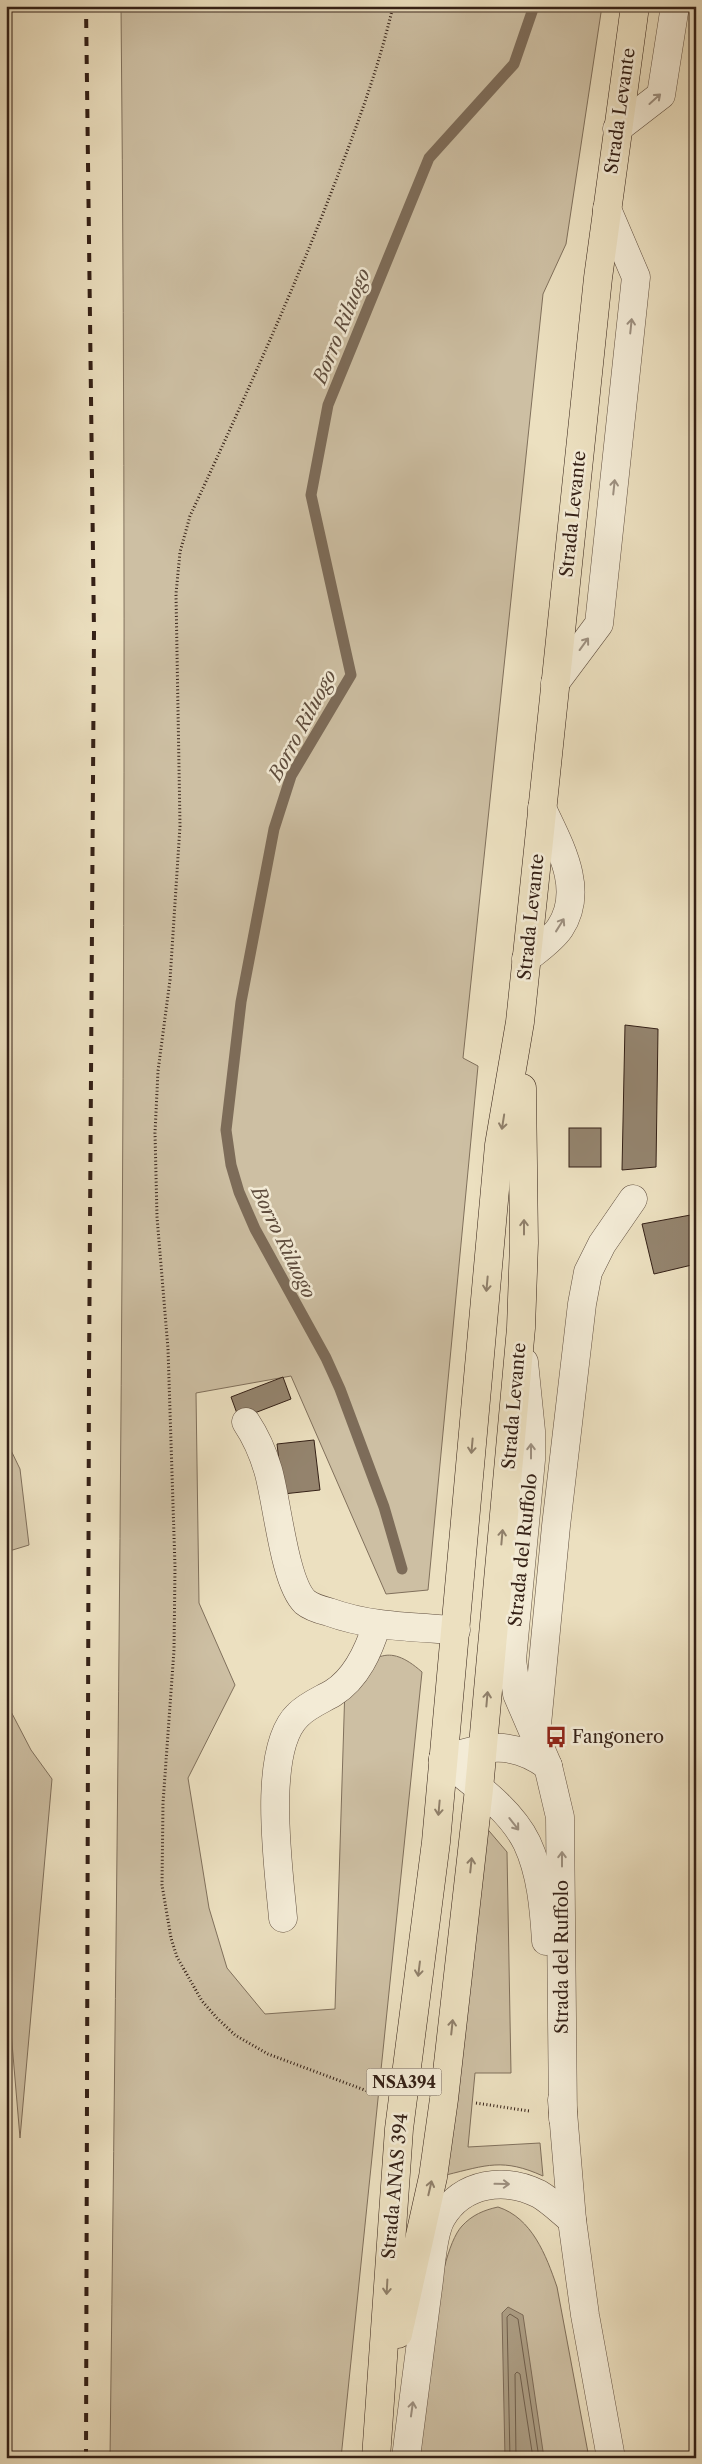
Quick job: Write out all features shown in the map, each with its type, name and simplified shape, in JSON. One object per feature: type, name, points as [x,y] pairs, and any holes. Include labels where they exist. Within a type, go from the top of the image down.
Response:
[{"type":"main road","name":"Strada Levante","points":[[443,1759],[500,1145],[520,1022],[607,209],[635,6]]},
{"type":"main road","name":"Strada Levante","points":[[480,1789],[482,1747],[521,1328],[524,1226],[520,1022]]},
{"type":"main road","name":"Strada ANAS 394","points":[[376,2458],[382,2406],[387,2288],[399,2129],[436,1842],[443,1759]]},
{"type":"main road","name":"Strada ANAS 394","points":[[382,2406],[433,2176],[444,2100],[480,1789]]},
{"type":"street","points":[[617,129],[661,96],[674,6]]},
{"type":"street","points":[[555,683],[599,624],[636,277],[607,209]]},
{"type":"street","points":[[526,960],[560,929],[566,915],[570,897],[570,878],[566,862],[542,808]]},
{"type":"street","points":[[536,1739],[556,1526],[582,1304],[588,1272],[602,1244],[633,1199]]},
{"type":"street","name":"Strada del Ruffolo","points":[[521,1328],[531,1430],[531,1460],[512,1660],[517,1694],[548,1766],[557,1796],[561,1835],[563,2118]]},
{"type":"street","points":[[246,1422],[254,1435],[268,1471],[289,1565],[297,1592],[305,1602],[315,1608],[348,1619],[377,1624],[456,1630]]},
{"type":"street","points":[[283,1918],[276,1828],[277,1760],[282,1740],[288,1726],[297,1715],[335,1692],[356,1671],[371,1645],[377,1624]]},
{"type":"street","points":[[443,1759],[482,1747],[500,1746],[520,1750],[548,1766]]},
{"type":"street","name":"Strada del Ruffolo","points":[[443,1759],[480,1789],[508,1816],[522,1835],[538,1878],[544,1916],[572,2220],[585,2315],[611,2458]]},
{"type":"street","points":[[406,2458],[432,2255],[441,2218],[452,2204],[463,2195],[490,2184],[506,2183],[540,2195],[572,2220]]},
{"type":"path","points":[[377,2093],[356,2088],[268,2054],[235,2035],[202,2001],[177,1957],[171,1938],[162,1885],[162,1850],[163,1803],[174,1650],[175,1567],[168,1349],[157,1217],[155,1133],[158,1071],[170,980],[180,826],[175,619],[180,552],[190,516],[293,287],[351,141],[386,36],[393,6]]},
{"type":"path","points":[[468,2102],[520,2109],[563,2118]]},
{"type":"shaded area","points":[[121,6],[602,6],[566,244],[543,294],[463,1058],[478,1066],[428,1590],[386,1594],[291,1376],[196,1393],[199,1603],[235,1685],[188,1778],[209,1908],[227,1968],[265,2014],[335,2009],[345,1686],[364,1667],[381,1656],[399,1657],[422,1672],[341,2458],[110,2458],[120,1539],[124,925]]},
{"type":"shaded area","points":[[6,1440],[20,1469],[29,1545],[6,1552]]},
{"type":"shaded area","points":[[6,1702],[31,1750],[52,1779],[20,2138],[6,1972]]},
{"type":"shaded area","points":[[484,1825],[507,1852],[511,2073],[475,2073],[468,2147],[540,2143],[543,2176],[529,2170],[506,2165],[484,2166],[446,2175]]},
{"type":"shaded area","points":[[498,2207],[510,2212],[529,2229],[536,2239],[553,2275],[557,2287],[589,2458],[417,2458],[431,2336],[444,2268],[452,2243],[462,2226],[470,2219],[483,2211]]},
{"type":"water","points":[[508,2307],[523,2315],[544,2458],[505,2458],[502,2313]]},
{"type":"building","points":[[625,1025],[658,1029],[656,1167],[622,1170]]},
{"type":"building","points":[[569,1128],[601,1128],[601,1167],[569,1167]]},
{"type":"building","points":[[696,1214],[696,1264],[654,1274],[642,1224]]},
{"type":"building","points":[[283,1377],[291,1399],[239,1419],[231,1397]]},
{"type":"building","points":[[314,1440],[320,1490],[283,1494],[277,1444]]},
{"type":"waterway","name":"Borro Riluogo","points":[[402,1569],[384,1507],[340,1389],[326,1358],[255,1229],[239,1192],[231,1165],[226,1130],[241,1002],[274,829],[291,776],[351,675],[311,495],[328,405],[429,158],[514,64],[534,6]]},
{"type":"railway","points":[[86,6],[94,632],[89,1372],[86,2458]]},
{"type":"place","name":"Fangonero","points":[[556,1737]]}]
